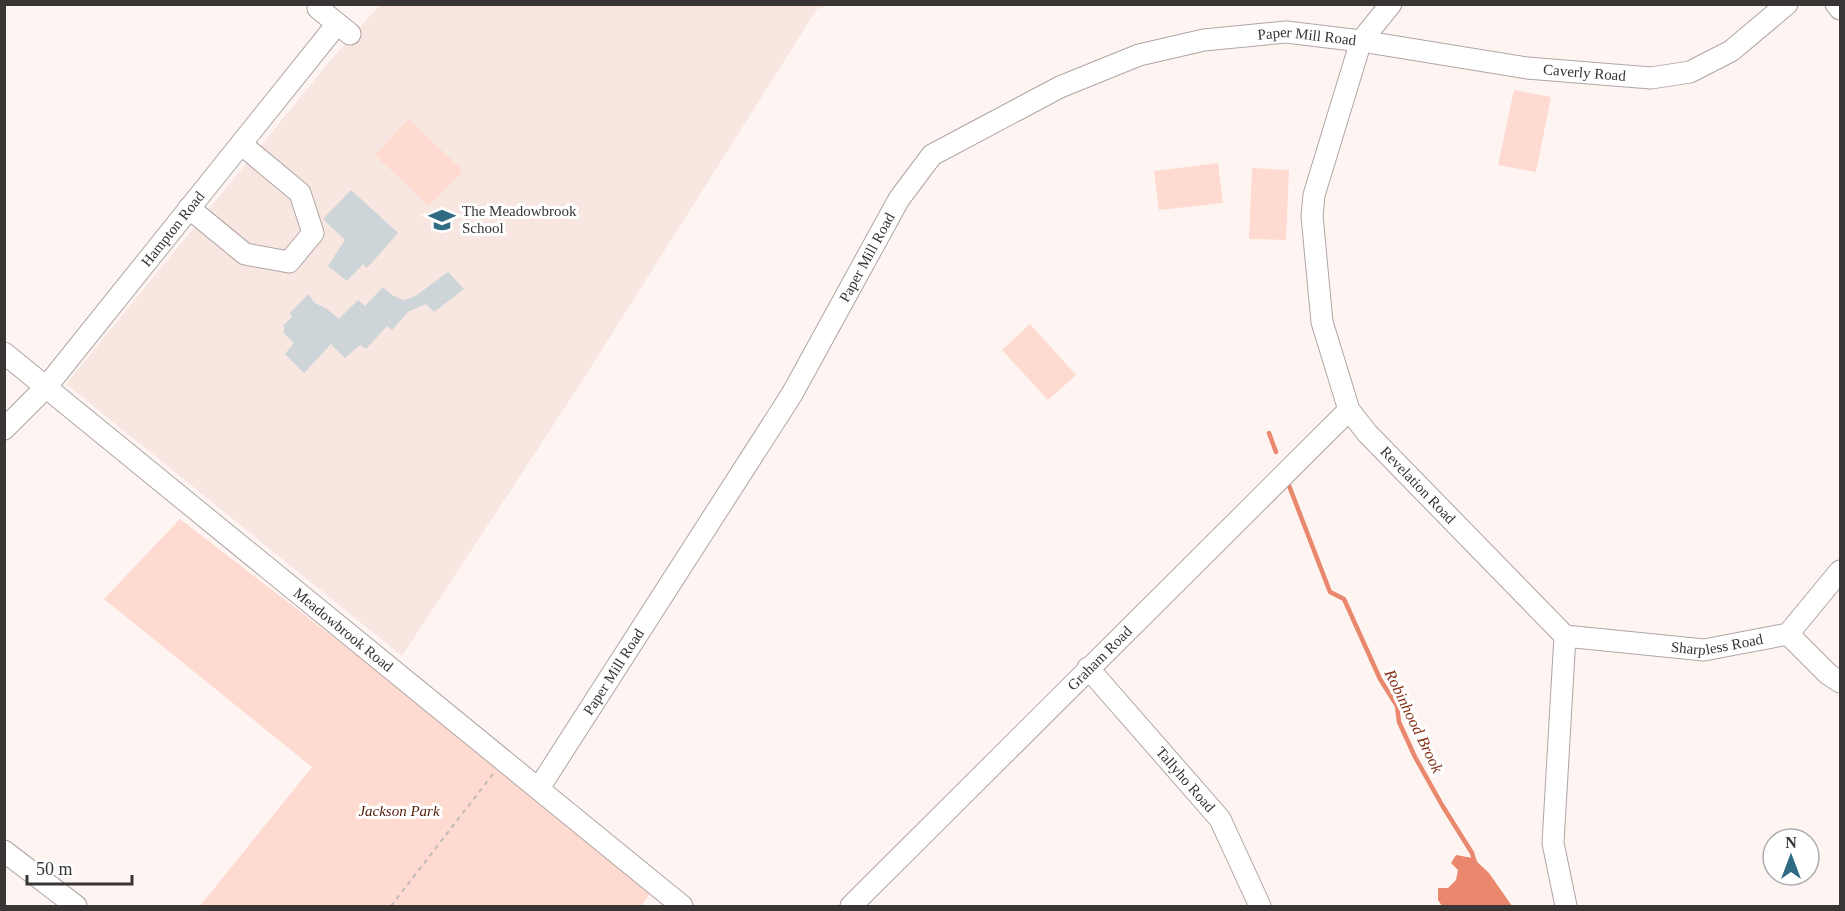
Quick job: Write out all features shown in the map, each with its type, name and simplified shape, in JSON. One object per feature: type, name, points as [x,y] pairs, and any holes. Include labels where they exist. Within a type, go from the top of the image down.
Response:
[{"type":"street","name":"Paper Mill Road","points":[[539,788],[792,394],[900,199],[932,155],[1060,87],[1139,55],[1204,40],[1286,32],[1361,41],[1391,4]]},
{"type":"street","name":"Caverly Road","points":[[1361,41],[1527,68],[1651,78],[1690,72],[1731,51],[1787,4]]},
{"type":"street","points":[[1836,4],[1840,9]]},
{"type":"street","name":"Hampton Road","points":[[4,429],[47,386],[241,144],[343,29],[318,8]]},
{"type":"street","name":"Revelation Road","points":[[1361,41],[1314,195],[1312,216],[1322,322],[1349,410],[1367,433],[1565,636]]},
{"type":"street","points":[[189,208],[245,254],[289,262],[313,232],[300,193],[241,144]]},
{"type":"street","name":"Meadowbrook Road","points":[[4,353],[682,906]]},
{"type":"street","name":"Graham Road","points":[[851,906],[1349,410]]},
{"type":"street","points":[[1840,571],[1788,634],[1828,674],[1840,682]]},
{"type":"street","name":"Sharpless Road","points":[[1565,636],[1704,650],[1788,634]]},
{"type":"street","points":[[1565,636],[1553,843],[1566,906]]},
{"type":"street","name":"Tallyho Road","points":[[1088,668],[1220,819],[1260,906]]},
{"type":"street","points":[[4,850],[76,906]]},
{"type":"path","points":[[391,906],[504,760]]},
{"type":"shaded area","name":"The Meadowbrook School","points":[[380,5],[831,5],[817,9],[577,389],[402,656],[66,384],[334,56]]},
{"type":"shaded area","points":[[1456,855],[1473,858],[1489,873],[1512,906],[1442,906],[1438,900],[1438,888],[1448,888],[1456,880],[1458,870],[1451,863]]},
{"type":"green space","points":[[1514,90],[1551,97],[1536,172],[1498,165]]},
{"type":"green space","points":[[409,119],[463,171],[429,206],[375,155]]},
{"type":"green space","points":[[1218,163],[1223,203],[1159,210],[1154,171]]},
{"type":"green space","points":[[1252,168],[1289,170],[1286,240],[1249,239]]},
{"type":"green space","points":[[1030,324],[1076,375],[1048,400],[1002,350]]},
{"type":"green space","name":"Jackson Park","points":[[180,519],[384,676],[651,893],[641,906],[200,906],[312,767],[104,599]]},
{"type":"building","points":[[351,190],[398,233],[367,268],[363,264],[347,281],[328,266],[345,240],[323,219]]},
{"type":"building","points":[[448,272],[464,289],[434,312],[426,304],[408,312],[392,330],[387,326],[366,349],[360,345],[345,358],[331,344],[304,373],[285,354],[294,343],[283,332],[285,328],[283,326],[292,317],[290,313],[308,294],[315,303],[339,319],[358,300],[365,306],[383,287],[392,295],[403,300],[414,297]]},
{"type":"waterway","name":"Robinhood Brook","points":[[1269,433],[1276,452]]},
{"type":"waterway","name":"Robinhood Brook","points":[[1288,483],[1330,592],[1344,599],[1380,679],[1397,706],[1399,722],[1415,757],[1472,853],[1475,863]]},
{"type":"place","name":"The Meadowbrook School","points":[[442,220]]}]
